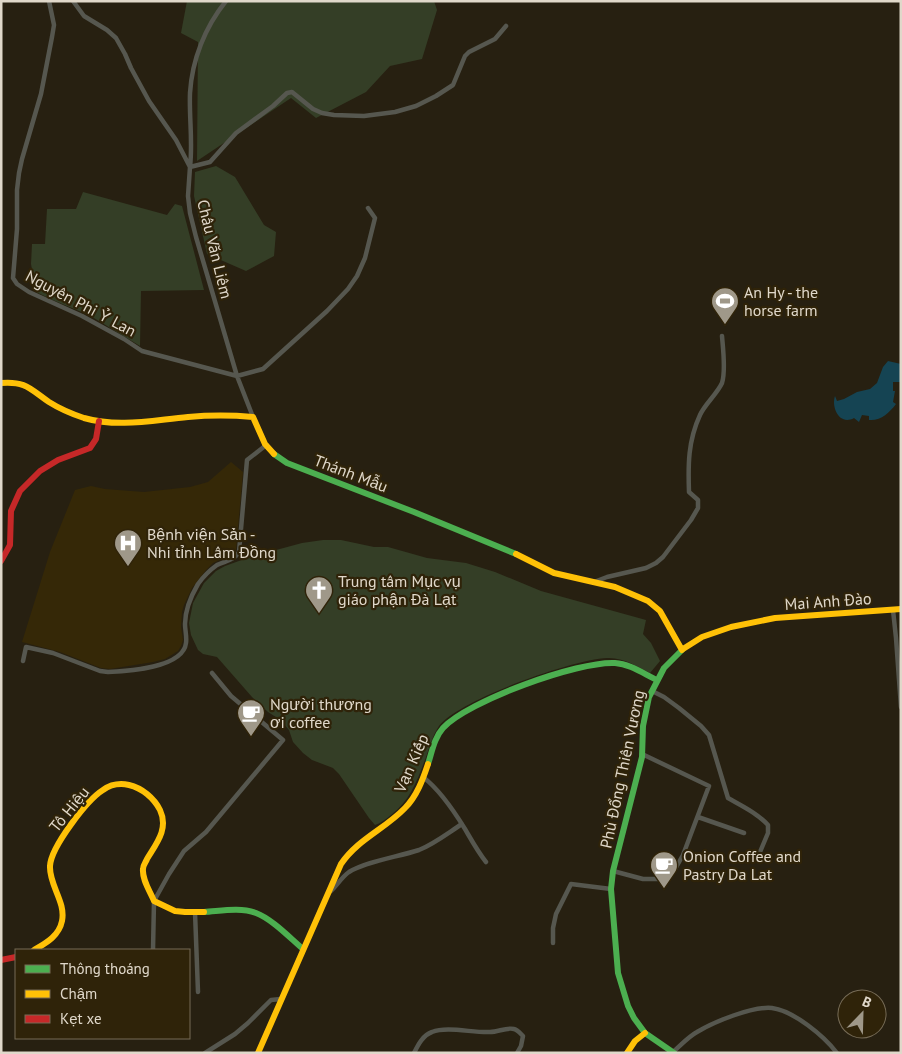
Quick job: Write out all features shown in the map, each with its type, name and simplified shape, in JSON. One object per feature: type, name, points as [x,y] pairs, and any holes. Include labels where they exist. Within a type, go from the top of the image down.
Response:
[{"type":"main road","points":[[1,383],[10,382],[26,385],[60,409],[99,421],[117,423],[210,415],[253,417]]},
{"type":"main road","name":"Thánh Mẫu","points":[[253,417],[265,446],[274,456],[287,463],[390,502],[510,551],[554,573],[626,591],[648,601],[660,611],[682,650]]},
{"type":"main road","points":[[1,561],[10,545],[11,511],[20,491],[40,471],[58,460],[90,448],[96,439],[99,421]]},
{"type":"main road","name":"Mai Anh Đào","points":[[758,622],[775,618],[901,609]]},
{"type":"main road","name":"Phù Đổng Thiên Vương","points":[[674,1052],[645,1033],[628,1006],[618,973],[611,889],[613,871],[642,754],[643,726],[647,703],[656,680],[664,668],[682,650],[702,637],[730,627],[758,622]]},
{"type":"main road","name":"Vạn Kiếp","points":[[258,1053],[341,864],[349,851],[406,806],[416,792],[443,728],[460,715],[486,702],[571,669],[606,662],[622,664],[656,680]]},
{"type":"main road","name":"Tô Hiệu","points":[[36,949],[54,936],[62,921],[63,910],[50,868],[52,856],[60,841],[90,802],[109,786],[124,784],[136,788],[154,801],[162,815],[163,831],[145,862],[143,871],[146,884],[154,902]]},
{"type":"main road","points":[[154,902],[175,911],[256,913],[266,918],[303,948]]},
{"type":"main road","points":[[1,960],[15,957]]},
{"type":"main road","points":[[627,1053],[634,1041],[645,1033]]},
{"type":"street","name":"Nguyên Phi Ỷ Lan","points":[[49,1],[54,25],[50,52],[41,94],[19,173],[14,281],[29,292],[82,316],[142,351],[237,376]]},
{"type":"street","points":[[73,1],[84,16],[116,38],[149,101],[176,140],[190,167],[210,162],[236,133],[273,106],[287,93],[292,92],[313,109],[334,115],[371,115],[395,112],[416,106],[454,85],[465,56],[469,52],[495,39],[506,26]]},
{"type":"street","name":"Châu Văn Liêm","points":[[226,1],[212,22],[195,62],[190,92],[192,154],[188,196],[190,213],[205,270],[237,376],[253,417]]},
{"type":"street","points":[[237,376],[263,369],[276,359],[348,289],[358,276],[365,258],[375,218],[368,208]]},
{"type":"street","points":[[594,582],[646,568],[656,563],[663,557],[698,508],[698,500],[689,492],[688,464],[692,441],[700,415],[722,382],[724,361],[722,336]]},
{"type":"street","points":[[23,661],[26,647],[53,653],[100,671],[114,672],[163,664],[181,653],[185,648],[186,642],[186,611],[197,586],[215,567],[235,557],[240,552],[247,460],[265,446]]},
{"type":"street","points":[[893,610],[901,707]]},
{"type":"street","points":[[154,949],[154,902],[169,874],[184,851],[206,832],[283,740],[231,696],[212,673]]},
{"type":"street","points":[[652,691],[679,708],[709,735],[728,798],[750,811],[768,825],[768,833],[760,852]]},
{"type":"street","points":[[613,871],[643,879],[661,879],[674,871],[683,855],[708,786],[642,754]]},
{"type":"street","points":[[423,777],[446,802],[486,862]]},
{"type":"street","points":[[698,817],[744,833]]},
{"type":"street","points":[[328,894],[352,870],[419,850],[462,824]]},
{"type":"street","points":[[553,943],[552,928],[556,914],[571,884],[611,889]]},
{"type":"street","points":[[195,912],[198,992]]},
{"type":"street","points":[[206,1053],[235,1034],[271,1000],[281,999]]},
{"type":"street","points":[[674,1052],[696,1032],[718,1022],[745,1012],[771,1008],[785,1012],[804,1023],[822,1036],[837,1053]]},
{"type":"street","points":[[414,1053],[430,1032],[442,1029],[491,1032],[512,1028],[523,1036],[517,1053]]},
{"type":"shaded area","name":"Bệnh viện Sản - Nhi tỉnh Lâm Đồng","points":[[231,462],[243,472],[236,550],[233,554],[213,563],[192,588],[182,612],[181,627],[183,640],[178,651],[165,659],[110,669],[101,668],[60,652],[22,642],[50,552],[75,490],[91,486],[144,492],[190,487],[208,482]]},
{"type":"green space","points":[[187,1],[434,1],[437,10],[422,59],[390,66],[366,92],[316,118],[291,98],[197,161],[198,42],[181,33]]},
{"type":"green space","points":[[216,166],[235,177],[264,225],[276,232],[274,256],[246,271],[207,254],[194,196],[195,172]]},
{"type":"green space","points":[[83,192],[167,215],[175,204],[182,206],[204,290],[141,291],[140,346],[89,315],[36,292],[31,264],[32,244],[45,244],[47,209],[76,209]]},
{"type":"green space","points":[[341,540],[374,547],[388,547],[427,558],[466,563],[495,572],[541,591],[646,620],[643,634],[651,643],[660,661],[650,673],[629,662],[618,659],[591,660],[544,673],[492,693],[469,705],[450,716],[439,726],[408,796],[398,809],[375,825],[339,774],[333,768],[312,760],[303,753],[293,742],[289,730],[279,719],[268,712],[252,697],[217,657],[203,654],[198,650],[191,635],[189,623],[193,603],[204,583],[216,571],[250,557],[302,543]]},
{"type":"water","points":[[888,361],[901,364],[901,382],[893,382],[893,391],[895,391],[893,402],[896,404],[888,413],[877,419],[869,420],[869,416],[862,415],[859,422],[854,418],[845,420],[841,418],[834,406],[835,396],[837,401],[857,392],[870,389],[877,383],[883,367]]},
{"type":"traffic: fast","points":[[274,454],[287,463],[516,554]]},
{"type":"traffic: fast","points":[[674,1053],[645,1033],[628,1006],[618,973],[611,889],[613,871],[642,757],[643,726],[649,697],[664,668],[683,649]]},
{"type":"traffic: fast","points":[[428,764],[435,741],[440,732],[456,717],[475,706],[524,685],[576,669],[598,664],[615,663],[631,667],[657,680]]},
{"type":"traffic: fast","points":[[204,912],[237,910],[256,913],[274,924],[303,949]]},
{"type":"traffic: slow","points":[[1,383],[22,385],[62,409],[97,421],[123,423],[204,416],[253,417],[265,444],[274,454]]},
{"type":"traffic: slow","points":[[516,554],[554,573],[615,587],[648,601],[660,611],[682,650]]},
{"type":"traffic: slow","points":[[683,649],[702,637],[731,627],[775,618],[901,609]]},
{"type":"traffic: slow","points":[[258,1053],[341,864],[355,848],[397,815],[409,803],[419,787],[428,764]]},
{"type":"traffic: slow","points":[[36,949],[55,935],[62,921],[62,907],[50,873],[50,866],[56,848],[79,813],[88,803],[103,790],[115,785],[134,786],[147,794],[160,810],[163,824],[162,830],[143,868],[145,881],[154,901],[175,911],[204,912]]},
{"type":"traffic: slow","points":[[627,1053],[635,1041],[645,1033]]},
{"type":"traffic: jam","points":[[1,561],[10,545],[11,511],[20,491],[40,471],[58,460],[90,448],[96,439],[99,421]]},
{"type":"traffic: jam","points":[[1,960],[15,957]]},
{"type":"place","name":"An Hy - the horse farm","points":[[725,325]]},
{"type":"place","name":"Bệnh viện Sản - Nhi tỉnh Lâm Đồng","points":[[128,567]]},
{"type":"place","name":"Trung tâm Mục vụ giáo phận Đà Lạt","points":[[319,614]]},
{"type":"place","name":"Người thương ơi coffee","points":[[251,737]]},
{"type":"place","name":"Onion Coffee and Pastry Da Lat","points":[[664,889]]}]
